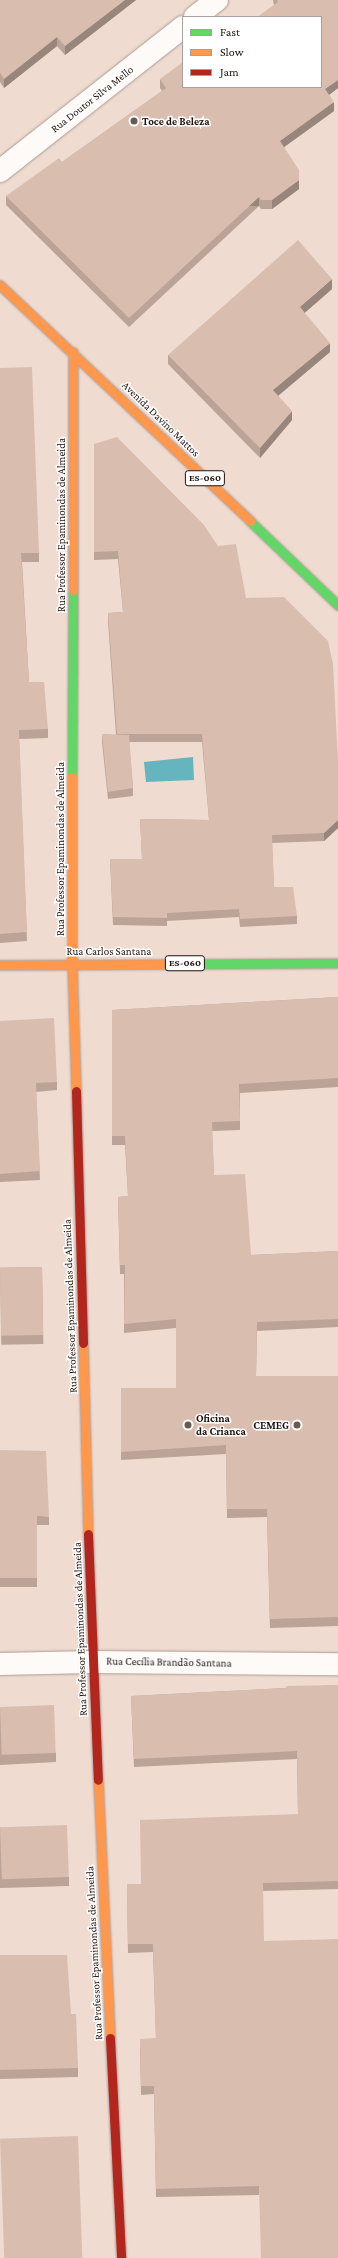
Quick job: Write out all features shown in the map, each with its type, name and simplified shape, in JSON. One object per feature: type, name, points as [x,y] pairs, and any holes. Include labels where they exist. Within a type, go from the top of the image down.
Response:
[{"type":"street","points":[[196,16],[217,0]]},
{"type":"street","name":"Rua Doutor Silva Mello","points":[[0,171],[182,28]]},
{"type":"street","name":"Avenida Davino Mattos","points":[[0,285],[73,352],[338,605]]},
{"type":"street","name":"Rua Professor Epaminondas de Almeida","points":[[73,352],[72,963],[92,1662],[121,2258]]},
{"type":"street","name":"Rua Carlos Santana","points":[[0,965],[72,963],[338,963]]},
{"type":"street","name":"Rua Cecília Brandão Santana","points":[[0,1664],[92,1662],[338,1664]]},
{"type":"water","points":[[193,757],[194,780],[146,782],[144,762]]},
{"type":"building","points":[[0,0],[125,0],[65,46],[57,37],[4,79],[0,73]]},
{"type":"building","points":[[277,0],[338,0],[338,80],[325,89],[334,102],[280,141],[299,170],[299,180],[272,200],[261,200],[259,197],[129,318],[6,196],[59,158],[62,162],[166,88],[160,79],[182,63],[182,88],[322,88],[322,16],[258,16],[278,2]]},
{"type":"building","points":[[298,240],[332,279],[300,307],[330,343],[273,390],[292,411],[260,448],[168,355]]},
{"type":"building","points":[[32,367],[39,553],[21,553],[29,682],[44,682],[48,729],[19,730],[27,932],[0,934],[0,368]]},
{"type":"building","points":[[117,437],[204,525],[218,546],[236,544],[246,598],[284,597],[328,641],[333,664],[338,761],[338,820],[324,833],[272,835],[274,887],[293,887],[297,916],[240,919],[239,909],[167,913],[167,918],[113,917],[110,859],[142,859],[140,819],[209,820],[202,734],[117,734],[108,613],[123,612],[118,551],[94,552],[94,444]]},
{"type":"building","points":[[102,734],[129,735],[133,788],[108,792]]},
{"type":"building","points":[[338,997],[338,1078],[239,1084],[240,1121],[212,1122],[214,1175],[245,1174],[251,1255],[338,1251],[338,1319],[257,1322],[256,1376],[338,1376],[338,1617],[270,1619],[267,1509],[227,1509],[226,1445],[121,1452],[121,1388],[176,1388],[176,1319],[124,1324],[125,1265],[120,1265],[118,1197],[128,1196],[125,1136],[112,1136],[112,1010]]},
{"type":"building","points":[[54,1018],[57,1082],[36,1083],[40,1171],[0,1174],[0,1021]]},
{"type":"building","points":[[42,1267],[43,1335],[1,1336],[0,1268]]},
{"type":"building","points":[[0,1450],[46,1451],[49,1517],[37,1516],[37,1578],[0,1578]]},
{"type":"building","points":[[338,1685],[338,1881],[263,1883],[264,1941],[338,1939],[338,2258],[261,2258],[259,2186],[156,2189],[154,2086],[141,2086],[140,2039],[156,2038],[153,1944],[128,1944],[127,1884],[141,1884],[140,1820],[298,1814],[297,1751],[134,1759],[131,1696],[286,1688],[286,1686]]},
{"type":"building","points":[[54,1705],[56,1753],[2,1755],[0,1707]]},
{"type":"building","points":[[67,1825],[69,1877],[2,1879],[0,1827]]},
{"type":"building","points":[[0,1955],[67,1955],[71,2014],[76,2014],[78,2068],[0,2070]]},
{"type":"building","points":[[78,2136],[82,2258],[4,2258],[0,2139]]},
{"type":"traffic: fast","points":[[250,521],[338,605]]},
{"type":"traffic: fast","points":[[72,777],[73,590]]},
{"type":"traffic: fast","points":[[184,964],[338,963]]},
{"type":"traffic: slow","points":[[0,285],[250,521]]},
{"type":"traffic: slow","points":[[73,352],[73,590]]},
{"type":"traffic: slow","points":[[72,777],[72,963],[76,1091]]},
{"type":"traffic: slow","points":[[0,965],[184,964]]},
{"type":"traffic: slow","points":[[83,1343],[88,1534]]},
{"type":"traffic: slow","points":[[98,1780],[110,2038]]},
{"type":"traffic: jam","points":[[76,1091],[83,1343]]},
{"type":"traffic: jam","points":[[88,1534],[98,1780]]},
{"type":"traffic: jam","points":[[110,2038],[121,2258]]},
{"type":"place","name":"Toce de Beleza","points":[[134,121]]},
{"type":"place","name":"Oficina da Crianca","points":[[188,1425]]},
{"type":"place","name":"CEMEG","points":[[297,1425]]}]
